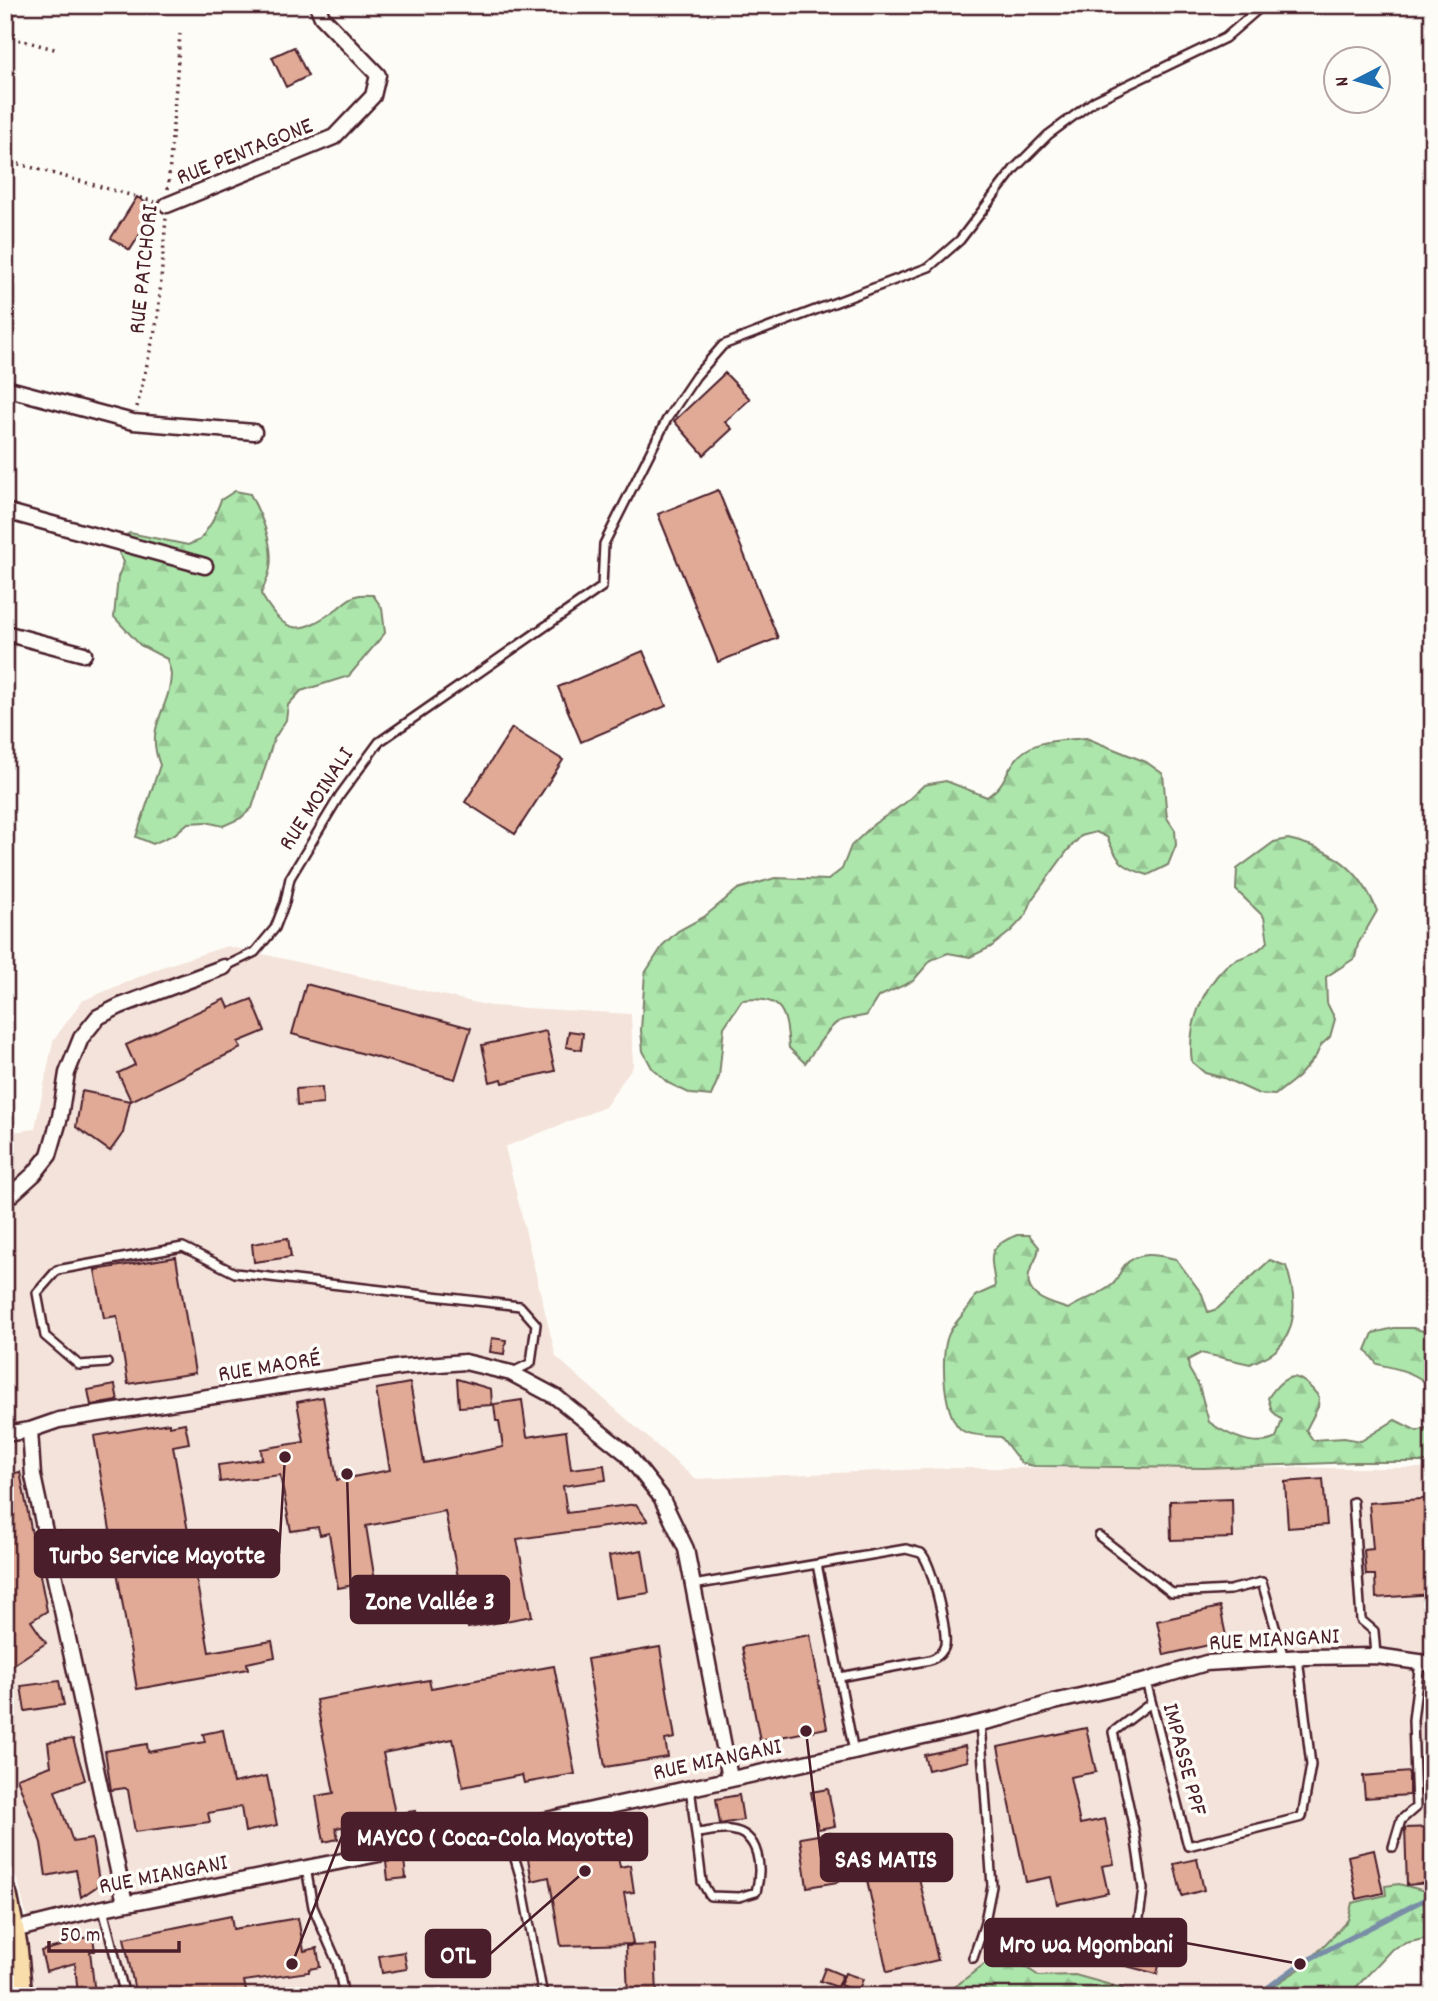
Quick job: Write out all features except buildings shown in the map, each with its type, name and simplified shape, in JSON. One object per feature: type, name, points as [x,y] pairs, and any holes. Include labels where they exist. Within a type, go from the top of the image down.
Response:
[{"type":"main road","points":[[5,1895],[20,1996]]},
{"type":"street","name":"RUE PENTAGONE","points":[[167,205],[334,137],[373,96],[378,75],[322,17],[317,5]]},
{"type":"street","points":[[5,388],[133,422],[254,432]]},
{"type":"street","points":[[5,511],[205,566]]},
{"type":"street","points":[[5,633],[85,654]]},
{"type":"street","name":"RUE MOINALI","points":[[5,1197],[34,1174],[49,1155],[60,1117],[67,1073],[81,1038],[98,1017],[120,1006],[224,967]]},
{"type":"street","name":"RUE MAORÉ","points":[[5,1434],[30,1430],[59,1420],[402,1367],[465,1362],[511,1373],[556,1397],[626,1453],[661,1497],[686,1549],[730,1778]]},
{"type":"street","points":[[30,1430],[33,1476],[125,1903]]},
{"type":"street","name":"RUE MIANGANI","points":[[8,1928],[506,1829],[854,1752],[1146,1681],[1206,1663],[1377,1656],[1426,1663]]},
{"type":"lane","name":"RUE MOINALI","points":[[224,967],[256,952],[275,928],[285,902],[290,878],[340,795],[379,742],[602,587],[604,544],[616,519],[667,419],[696,376],[723,345],[929,267],[960,240],[1014,169],[1048,135],[1094,101],[1225,38],[1263,5]]},
{"type":"lane","points":[[107,1363],[79,1365],[45,1336],[37,1293],[57,1270],[183,1247],[235,1273],[520,1306],[536,1324],[531,1363],[511,1373]]},
{"type":"lane","points":[[1353,1502],[1361,1620],[1374,1631],[1377,1656]]},
{"type":"lane","points":[[1099,1536],[1172,1593],[1230,1590],[1262,1582],[1291,1658]]},
{"type":"lane","points":[[693,1585],[906,1549],[921,1553],[931,1568],[945,1636],[943,1652],[930,1660],[839,1678]]},
{"type":"lane","points":[[817,1564],[854,1752]]},
{"type":"lane","name":"IMPASSE PPF","points":[[1146,1681],[1188,1846],[1301,1817],[1311,1765],[1291,1658]]},
{"type":"lane","points":[[1393,1847],[1401,1821],[1416,1807],[1413,1720],[1426,1663]]},
{"type":"lane","points":[[1137,1932],[1143,1889],[1135,1834],[1113,1732],[1151,1703]]},
{"type":"lane","points":[[973,1958],[984,1926],[992,1886],[980,1722]]},
{"type":"lane","points":[[690,1787],[702,1882],[710,1896],[739,1897],[757,1892],[761,1876],[758,1852],[747,1837],[732,1830],[697,1833]]},
{"type":"lane","points":[[506,1829],[522,1879],[543,1996]]},
{"type":"lane","points":[[306,1868],[313,1907],[337,1962],[344,1996]]},
{"type":"lane","points":[[103,1908],[125,1996]]},
{"type":"path","name":"RUE PATCHORI","points":[[133,422],[158,317],[180,34]]},
{"type":"path","points":[[5,36],[58,50]]},
{"type":"path","points":[[5,160],[167,205]]},
{"type":"shaded area","points":[[227,946],[490,1006],[631,1014],[633,1066],[605,1107],[505,1147],[556,1357],[695,1479],[949,1468],[1433,1468],[1433,1889],[1360,1920],[1274,1996],[33,1996],[28,1923],[19,1885],[5,1851],[5,1133],[35,1129],[53,1041],[82,1001],[162,967]]},
{"type":"green space","points":[[235,491],[250,494],[266,530],[271,559],[269,574],[261,594],[278,618],[294,627],[303,627],[325,617],[349,599],[373,595],[382,608],[385,633],[349,676],[301,691],[288,705],[286,720],[274,739],[252,808],[241,818],[223,826],[206,822],[188,823],[175,834],[153,844],[136,837],[160,765],[156,751],[156,728],[170,687],[171,673],[167,659],[140,645],[114,617],[118,577],[124,562],[119,553],[121,538],[130,533],[188,545],[200,540],[212,522],[221,500]]},
{"type":"green space","points":[[1086,738],[1146,762],[1163,774],[1167,818],[1175,830],[1176,845],[1168,865],[1148,875],[1139,872],[1122,862],[1107,837],[1096,832],[1081,836],[1033,898],[1026,915],[1011,931],[991,947],[970,957],[948,953],[931,960],[913,981],[878,997],[867,1015],[834,1025],[805,1063],[789,1048],[784,1016],[780,1009],[775,1003],[756,999],[742,1000],[724,1027],[719,1077],[711,1096],[691,1094],[668,1083],[652,1068],[643,1051],[641,1030],[645,973],[664,944],[678,931],[704,917],[738,889],[775,878],[828,880],[842,869],[851,846],[874,824],[905,803],[924,785],[946,781],[987,797],[1001,784],[1014,762],[1028,749],[1047,742]]},
{"type":"green space","points":[[1288,839],[1318,848],[1343,863],[1362,883],[1377,911],[1358,944],[1355,958],[1326,977],[1327,1003],[1335,1019],[1330,1037],[1298,1077],[1275,1095],[1259,1094],[1224,1078],[1205,1073],[1192,1062],[1192,1036],[1203,998],[1217,976],[1229,964],[1255,952],[1268,942],[1264,917],[1236,890],[1237,869],[1274,842]]},
{"type":"green space","points":[[1017,1235],[1029,1235],[1039,1247],[1029,1274],[1031,1289],[1047,1302],[1068,1309],[1107,1289],[1124,1266],[1142,1256],[1155,1255],[1176,1259],[1202,1294],[1208,1312],[1217,1309],[1270,1260],[1286,1266],[1292,1288],[1292,1322],[1283,1342],[1275,1351],[1250,1364],[1201,1353],[1188,1360],[1209,1422],[1241,1439],[1259,1442],[1276,1438],[1282,1420],[1272,1411],[1268,1398],[1274,1389],[1287,1379],[1298,1378],[1319,1397],[1318,1407],[1306,1430],[1313,1440],[1344,1438],[1361,1441],[1395,1420],[1417,1431],[1433,1426],[1433,1462],[1204,1468],[1034,1466],[1021,1463],[1001,1437],[967,1433],[956,1424],[947,1401],[944,1371],[946,1345],[951,1330],[975,1296],[995,1287],[992,1261],[994,1250]]},
{"type":"green space","points":[[1394,1328],[1413,1328],[1433,1334],[1433,1389],[1414,1375],[1377,1364],[1366,1350],[1373,1333]]},
{"type":"green space","points":[[1399,1884],[1433,1893],[1433,1937],[1392,1949],[1348,1996],[1258,1996],[1301,1968],[1314,1956],[1348,1920],[1352,1903],[1386,1895],[1385,1886]]},
{"type":"green space","points":[[1005,1957],[1039,1976],[1075,1975],[1122,1988],[1128,1996],[943,1996],[987,1962]]},
{"type":"waterway","points":[[1256,1996],[1300,1964],[1433,1895]]},
{"type":"place","name":"Turbo Service Mayotte","points":[[285,1457]]},
{"type":"place","name":"Zone Vallée 3","points":[[347,1474]]},
{"type":"place","name":"SAS MATIS","points":[[806,1731]]},
{"type":"place","name":"OTL","points":[[585,1871]]},
{"type":"place","name":"MAYCO ( Coca-Cola Mayotte)","points":[[292,1964]]},
{"type":"place","name":"Mro wa Mgombani","points":[[1300,1964]]}]
